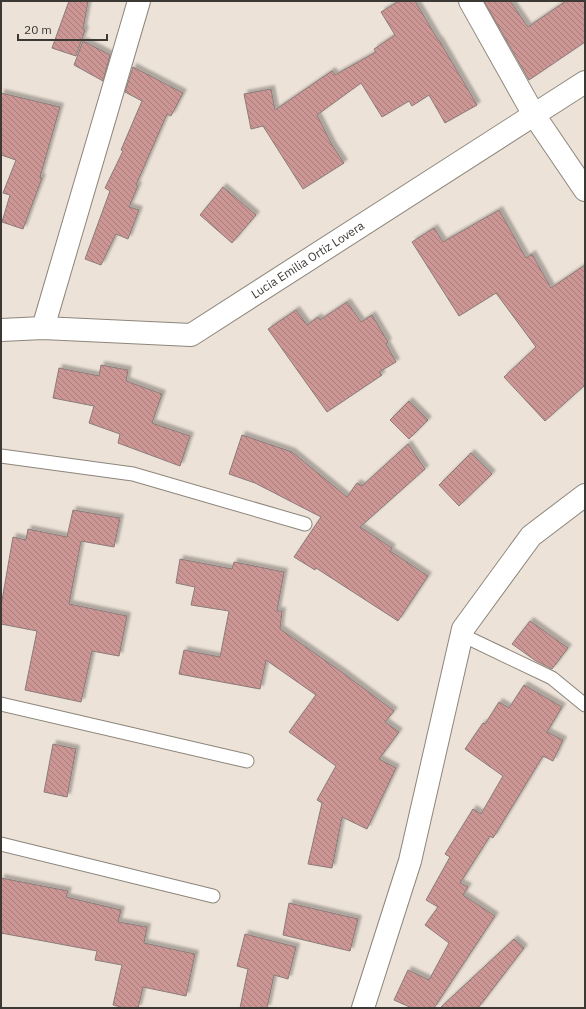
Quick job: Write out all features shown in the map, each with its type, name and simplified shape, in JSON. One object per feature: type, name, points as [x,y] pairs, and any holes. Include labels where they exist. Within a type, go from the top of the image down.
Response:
[{"type":"street","points":[[43,328],[139,1]]},
{"type":"street","points":[[470,1],[534,115],[585,190]]},
{"type":"street","name":"Lucia Emilia Ortiz Lovera","points":[[1,330],[43,328],[192,335],[585,82]]},
{"type":"street","points":[[363,1008],[410,861],[463,629],[531,536],[585,495]]},
{"type":"lane","points":[[1,456],[132,474],[305,524]]},
{"type":"lane","points":[[462,635],[552,678],[585,705]]},
{"type":"lane","points":[[1,704],[247,761]]},
{"type":"lane","points":[[1,844],[213,896]]},
{"type":"building","points":[[69,1],[88,1],[83,29],[85,30],[76,56],[52,48]]},
{"type":"building","points":[[399,1],[415,1],[477,105],[445,123],[429,95],[412,106],[409,101],[382,117],[361,83],[317,115],[332,145],[344,163],[303,189],[263,126],[251,129],[244,94],[271,89],[275,110],[332,71],[335,75],[376,52],[374,49],[395,35],[381,12]]},
{"type":"building","points":[[484,1],[510,1],[528,27],[566,1],[585,1],[585,42],[529,80]]},
{"type":"building","points":[[83,41],[110,55],[103,81],[74,65]]},
{"type":"building","points":[[133,67],[183,93],[171,116],[167,114],[136,185],[138,186],[129,207],[139,210],[128,239],[116,234],[101,265],[85,259],[110,191],[105,188],[123,151],[121,150],[142,101],[125,92]]},
{"type":"building","points":[[1,93],[60,107],[40,177],[42,178],[23,229],[2,222],[10,195],[3,193],[16,160],[1,155]]},
{"type":"building","points":[[223,187],[256,215],[232,243],[200,215]]},
{"type":"building","points":[[499,210],[526,258],[532,254],[551,288],[585,265],[585,385],[545,421],[504,377],[536,347],[496,293],[459,316],[412,242],[434,228],[443,242]]},
{"type":"building","points":[[347,302],[361,322],[372,315],[388,342],[386,344],[396,362],[379,372],[382,375],[327,412],[268,329],[296,310],[307,325],[318,317],[320,320]]},
{"type":"building","points":[[101,365],[128,370],[126,381],[162,394],[152,423],[190,436],[180,466],[118,443],[120,434],[89,423],[94,406],[53,398],[59,368],[99,376]]},
{"type":"building","points":[[409,401],[428,420],[409,439],[390,420]]},
{"type":"building","points":[[242,435],[292,452],[347,497],[357,483],[362,486],[408,444],[425,469],[360,527],[392,548],[390,551],[428,576],[398,621],[316,568],[315,570],[294,557],[321,517],[255,483],[229,474]]},
{"type":"building","points":[[471,453],[492,474],[459,506],[439,485]]},
{"type":"building","points":[[73,510],[120,518],[114,547],[81,541],[69,604],[127,616],[119,656],[92,651],[81,702],[25,690],[37,631],[1,624],[1,606],[13,537],[26,540],[28,529],[67,537]]},
{"type":"building","points":[[180,559],[232,569],[234,562],[284,572],[277,611],[282,611],[280,629],[394,711],[385,722],[399,732],[379,759],[396,768],[367,829],[342,817],[332,868],[308,864],[322,803],[317,800],[336,766],[289,732],[316,695],[266,660],[260,689],[179,674],[184,650],[220,657],[229,611],[191,605],[195,587],[176,583]]},
{"type":"building","points":[[530,621],[568,648],[552,669],[536,661],[512,644]]},
{"type":"building","points":[[524,685],[562,707],[547,732],[563,740],[553,761],[543,756],[493,838],[490,836],[460,883],[468,887],[463,895],[495,916],[434,1008],[412,1008],[394,1000],[408,970],[429,980],[449,943],[425,925],[438,907],[426,900],[450,857],[445,854],[473,809],[481,814],[503,776],[465,749],[483,723],[485,724],[499,702],[509,708]]},
{"type":"building","points":[[53,744],[76,749],[67,797],[44,792]]},
{"type":"building","points":[[1,878],[68,891],[66,897],[121,910],[118,922],[147,927],[144,943],[195,954],[186,996],[143,987],[138,1008],[125,1008],[113,1005],[122,965],[95,960],[97,951],[1,933]]},
{"type":"building","points":[[289,903],[358,919],[350,951],[283,935]]},
{"type":"building","points":[[245,934],[296,947],[288,979],[274,975],[267,1008],[240,1008],[248,969],[237,966]]},
{"type":"building","points":[[514,939],[524,948],[478,1008],[440,1008]]}]
